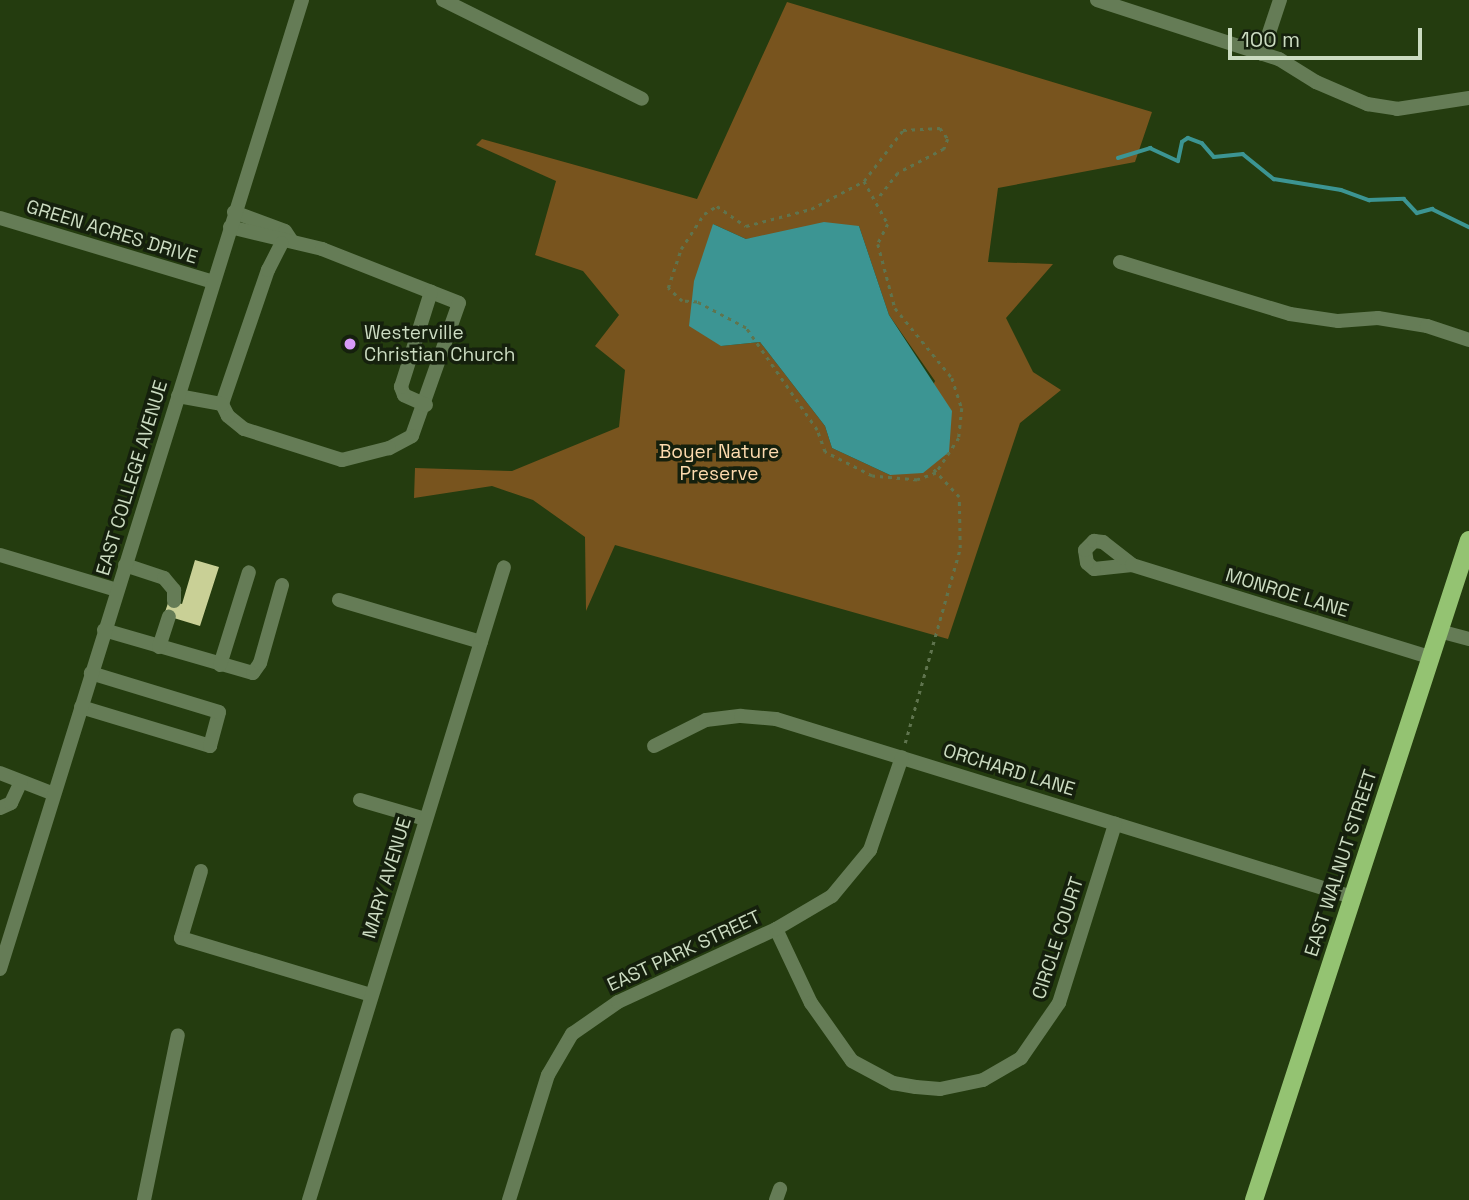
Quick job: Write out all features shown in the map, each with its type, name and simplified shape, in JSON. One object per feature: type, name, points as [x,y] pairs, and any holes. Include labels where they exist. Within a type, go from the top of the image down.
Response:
[{"type":"main road","name":"EAST WALNUT STREET","points":[[1254,1200],[1469,540]]},
{"type":"street","name":"EAST COLLEGE AVENUE","points":[[0,969],[302,0]]},
{"type":"street","points":[[443,0],[642,99]]},
{"type":"street","points":[[1262,54],[1280,0]]},
{"type":"street","points":[[1105,1],[1262,54],[1339,93],[1384,108],[1469,98]]},
{"type":"street","points":[[230,227],[287,242],[459,303],[426,405],[412,436],[389,448],[342,460],[244,429],[228,416],[222,404],[268,270],[287,242],[285,231],[234,212]]},
{"type":"street","name":"GREEN ACRES DRIVE","points":[[0,218],[213,282]]},
{"type":"street","points":[[1120,262],[1290,314],[1338,320],[1378,318],[1427,326],[1469,340]]},
{"type":"street","points":[[426,405],[404,395],[401,387],[430,292]]},
{"type":"street","points":[[178,396],[222,404]]},
{"type":"street","points":[[0,555],[117,590]]},
{"type":"street","points":[[125,565],[164,578],[174,590],[174,601]]},
{"type":"street","name":"MONROE LANE","points":[[1132,565],[1430,657]]},
{"type":"street","name":"MARY AVENUE","points":[[309,1200],[504,568]]},
{"type":"street","points":[[220,665],[249,572]]},
{"type":"street","points":[[104,630],[253,673],[260,663],[282,585]]},
{"type":"street","points":[[339,600],[481,642]]},
{"type":"street","points":[[159,647],[169,617]]},
{"type":"street","points":[[1439,631],[1469,639]]},
{"type":"street","points":[[81,707],[210,746],[219,712],[91,673]]},
{"type":"street","name":"ORCHARD LANE","points":[[654,746],[706,720],[741,716],[776,719],[1352,897]]},
{"type":"street","name":"EAST PARK STREET","points":[[509,1200],[548,1075],[572,1034],[618,1002],[776,929],[832,896],[858,867],[877,833],[902,757]]},
{"type":"street","points":[[0,773],[54,794]]},
{"type":"street","points":[[0,808],[11,803],[21,782]]},
{"type":"street","points":[[360,800],[425,820]]},
{"type":"street","name":"CIRCLE COURT","points":[[776,929],[811,1003],[852,1061],[893,1083],[916,1087],[940,1089],[983,1080],[1021,1058],[1059,1003],[1115,824]]},
{"type":"street","points":[[201,871],[181,938],[371,995]]},
{"type":"street","points":[[144,1200],[178,1035]]},
{"type":"path","points":[[864,181],[888,224],[878,244],[895,308],[952,378],[962,408],[959,438],[936,473],[917,480],[872,476],[825,452],[817,430],[746,328],[675,296],[668,288],[681,249],[704,214],[717,206],[746,226],[811,209],[864,181],[903,130],[940,128],[948,139],[944,149],[898,173],[877,200]]},
{"type":"path","points":[[902,757],[960,548],[959,497],[930,467]]},
{"type":"green space","name":"Boyer Nature Preserve","points":[[787,2],[1152,112],[1135,162],[998,188],[988,262],[1053,264],[1006,318],[1033,372],[1061,390],[1020,423],[948,639],[615,545],[586,611],[585,537],[533,500],[492,486],[414,498],[415,468],[512,471],[619,427],[625,370],[595,346],[619,315],[583,271],[535,255],[556,181],[476,145],[482,139],[697,199]],"holes":[[[713,224],[746,239],[859,226],[889,315],[935,381],[890,475],[832,448],[825,426],[760,342],[721,346]]]},
{"type":"water","points":[[824,222],[859,226],[889,315],[952,411],[949,452],[923,473],[890,475],[832,448],[825,426],[760,342],[721,346],[689,326],[694,281],[713,224],[746,239]]},
{"type":"building","points":[[195,560],[219,567],[200,626],[164,615],[169,600],[182,604]]},
{"type":"waterway","points":[[1118,158],[1150,148],[1178,161],[1182,142],[1188,138],[1202,143],[1214,157],[1243,154],[1274,179],[1341,190],[1369,200],[1404,199],[1417,213],[1432,209],[1469,227]]},
{"type":"place","name":"Westerville Christian Church","points":[[350,344]]}]
